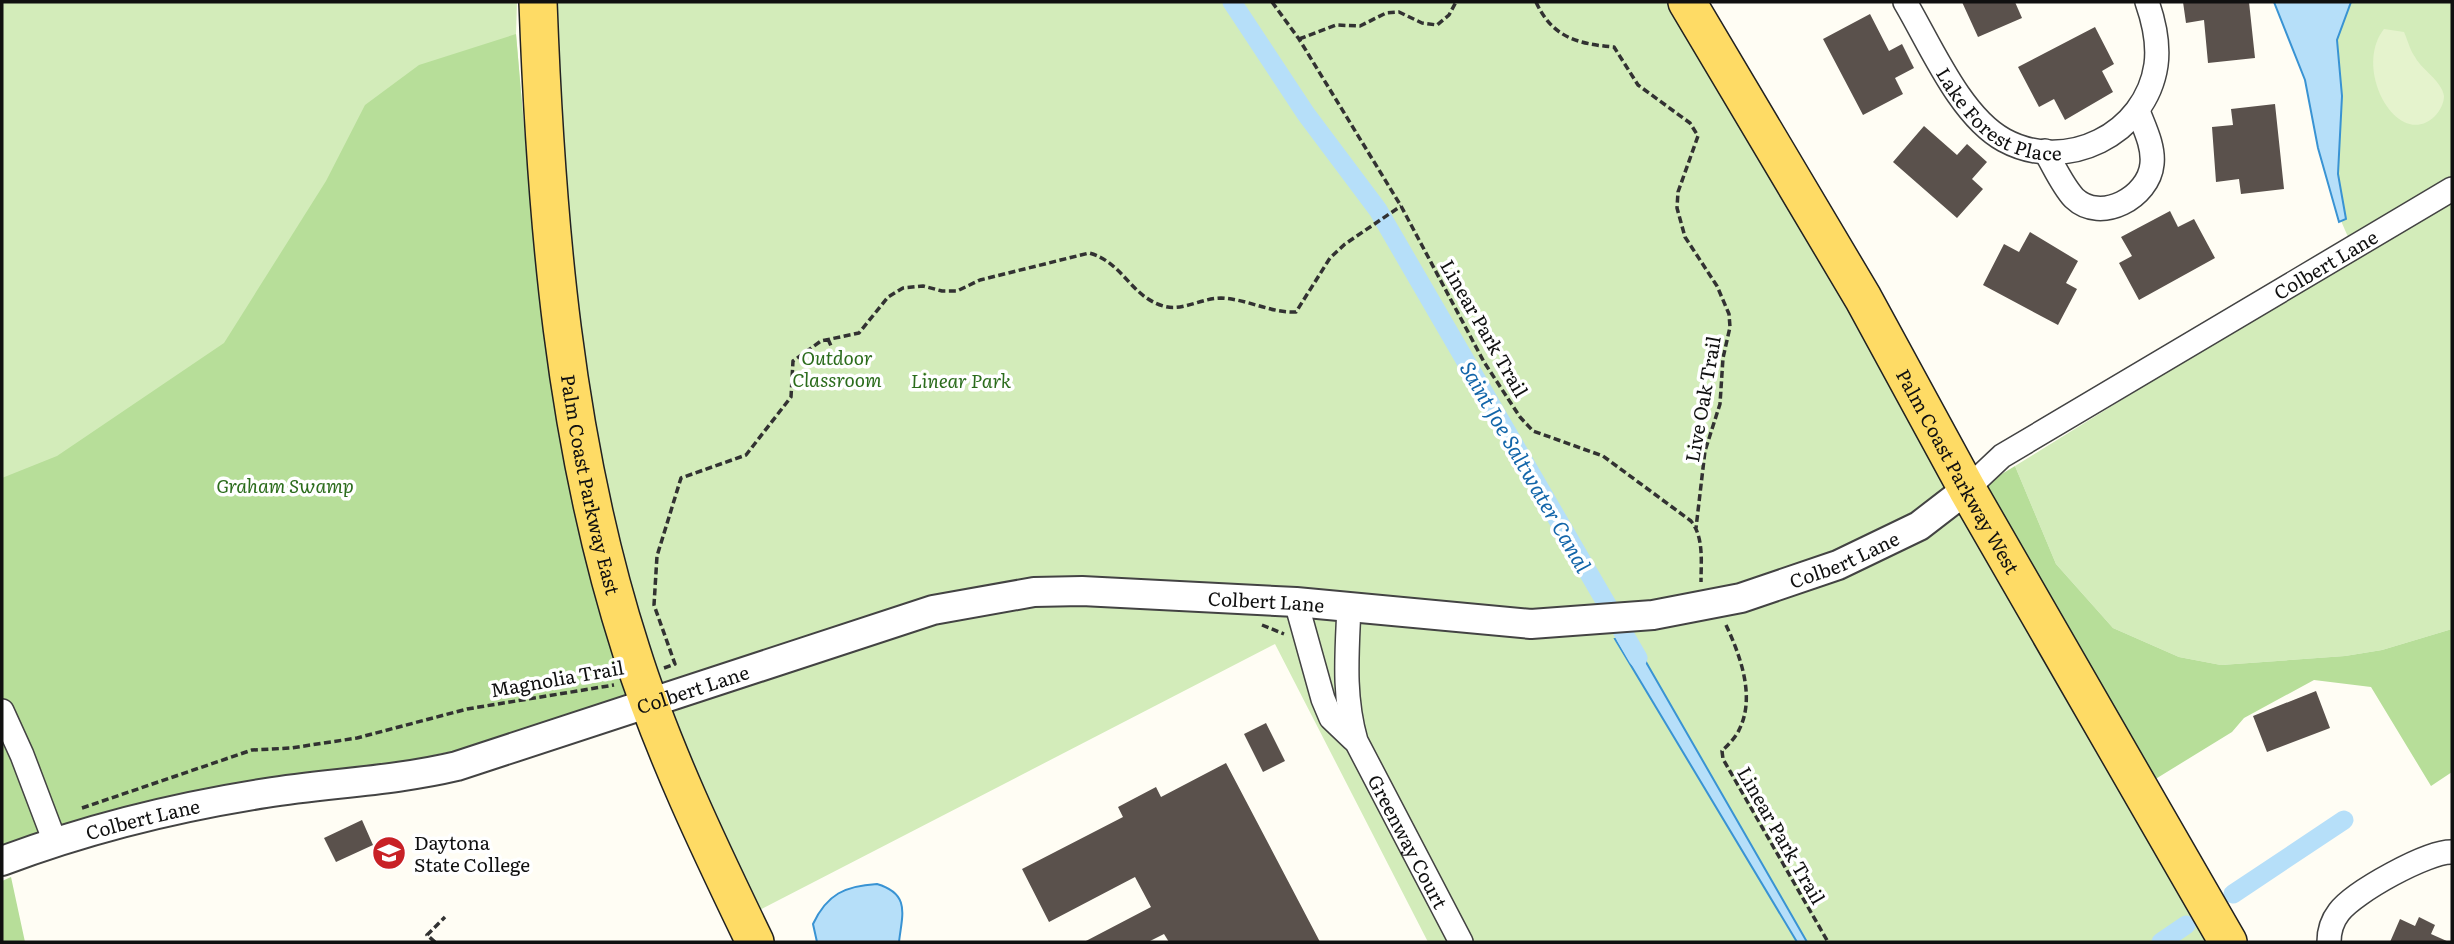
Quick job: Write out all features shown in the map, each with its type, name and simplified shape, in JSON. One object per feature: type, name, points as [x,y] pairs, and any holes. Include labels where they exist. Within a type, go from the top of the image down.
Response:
[{"type":"main road","name":"Palm Coast Parkway East","points":[[538,2],[555,244],[583,467],[620,613],[645,689],[755,942]]},
{"type":"main road","name":"Palm Coast Parkway West","points":[[1686,2],[1863,298],[1966,489],[2228,942]]},
{"type":"street","name":"Lake Forest Place","points":[[1905,2],[1978,120],[2004,140],[2045,151],[2067,152],[2098,143],[2122,128],[2138,111],[2151,85],[2157,61],[2155,31],[2147,2]]},
{"type":"street","points":[[2045,151],[2074,198],[2095,208],[2123,204],[2143,187],[2152,164],[2148,137],[2138,111]]},
{"type":"street","name":"Colbert Lane","points":[[2,861],[51,832],[200,805],[436,771],[680,676],[987,598],[1034,592],[1103,591],[1296,601],[1540,625],[1653,615],[1716,604],[1825,569],[1919,526],[2002,456],[2452,189]]},
{"type":"street","points":[[1296,601],[1323,699],[1331,718],[1356,741]]},
{"type":"street","points":[[1349,607],[1345,685],[1347,712],[1356,741]]},
{"type":"street","points":[[2,711],[51,832]]},
{"type":"street","name":"Greenway Court","points":[[1356,741],[1461,942]]},
{"type":"street","points":[[2329,942],[2332,921],[2340,909],[2355,897],[2422,858],[2437,852],[2452,852]]},
{"type":"path","name":"Linear Park Trail","points":[[1272,2],[1298,38],[1401,206],[1484,362],[1533,431],[1603,456],[1696,527],[1701,553],[1701,582],[1716,604],[1736,647],[1747,695],[1740,730],[1722,751],[1723,759],[1828,942]]},
{"type":"path","points":[[1298,38],[1336,25],[1360,26],[1386,13],[1399,12],[1422,23],[1437,25],[1449,15],[1456,2]]},
{"type":"path","name":"Live Oak Trail","points":[[1536,2],[1550,26],[1572,41],[1614,47],[1638,85],[1690,123],[1698,136],[1678,192],[1677,208],[1685,237],[1717,286],[1730,314],[1730,327],[1723,358],[1720,404],[1704,451],[1696,527]]},
{"type":"path","points":[[680,676],[654,605],[657,555],[681,478],[746,455],[791,397],[793,361],[828,339],[859,333],[888,297],[903,288],[923,286],[942,291],[957,291],[981,281],[1089,253],[1106,257],[1147,299],[1163,307],[1181,308],[1195,302],[1225,298],[1277,313],[1296,312],[1330,258],[1345,244],[1401,206]]},
{"type":"path","points":[[828,339],[831,346]]},
{"type":"path","points":[[1260,624],[1290,637]]},
{"type":"path","name":"Magnolia Trail","points":[[51,832],[252,750],[291,748],[357,738],[467,709],[612,686],[645,689],[680,676]]},
{"type":"path","points":[[435,942],[428,934],[445,917]]},
{"type":"green space","name":"Graham Swamp","points":[[2,2],[517,2],[516,34],[537,278],[569,476],[394,764],[219,786],[2,849]]},
{"type":"green space","name":"Linear Park","points":[[553,2],[1675,2],[2213,942],[1428,942],[1275,644],[752,914],[688,771],[621,580],[568,282]]},
{"type":"green space","points":[[2274,2],[2452,2],[2452,629],[2382,650],[2345,656],[2221,665],[2179,657],[2113,628],[2056,564],[2015,466],[2357,254],[2331,192],[2300,62]]},
{"type":"green space","points":[[2384,29],[2404,32],[2415,57],[2436,80],[2444,96],[2439,112],[2421,124],[2407,123],[2394,115],[2376,84],[2373,65],[2375,46]]},
{"type":"green space","name":"Graham Swamp","points":[[516,34],[537,278],[569,476],[634,695],[480,745],[394,764],[219,786],[2,849],[2,478],[57,456],[224,343],[326,181],[365,105],[419,65]]},
{"type":"green space","points":[[2015,466],[2056,564],[2113,628],[2179,657],[2221,665],[2345,656],[2382,650],[2452,629],[2452,772],[2431,786],[2371,687],[2314,680],[2244,718],[2232,732],[2149,783],[1980,487]]},
{"type":"green space","points":[[11,877],[25,942],[2,942],[2,881]]},
{"type":"water","points":[[2274,2],[2351,2],[2337,40],[2342,96],[2338,174],[2346,219],[2339,222],[2318,148],[2305,80]]},
{"type":"water","points":[[1631,636],[1807,942],[1797,942],[1615,639]]},
{"type":"water","points":[[877,884],[888,888],[900,900],[902,914],[899,942],[817,942],[813,924],[824,905],[846,890]]},
{"type":"building","points":[[1962,2],[2015,2],[2022,18],[1978,37]]},
{"type":"building","points":[[2183,2],[2249,2],[2255,58],[2208,63],[2204,20],[2186,23]]},
{"type":"building","points":[[1870,14],[1889,51],[1902,44],[1914,68],[1895,78],[1903,94],[1863,115],[1823,39]]},
{"type":"building","points":[[2095,27],[2114,64],[2102,71],[2113,92],[2065,120],[2054,99],[2039,107],[2018,67]]},
{"type":"building","points":[[2275,104],[2284,189],[2241,194],[2239,179],[2216,182],[2212,127],[2233,125],[2231,109]]},
{"type":"building","points":[[1924,126],[1957,155],[1967,144],[1987,162],[1972,179],[1983,189],[1957,218],[1893,162]]},
{"type":"building","points":[[2170,211],[2178,227],[2194,219],[2215,258],[2139,300],[2119,263],[2132,256],[2121,237]]},
{"type":"building","points":[[2030,232],[2078,261],[2066,283],[2077,289],[2058,325],[1983,285],[2004,244],[2019,252]]},
{"type":"building","points":[[2316,691],[2330,728],[2267,752],[2253,716]]},
{"type":"building","points":[[1266,723],[1285,761],[1263,772],[1244,734]]},
{"type":"building","points":[[1226,763],[1320,942],[1169,942],[1164,934],[1148,942],[1084,942],[1151,907],[1135,877],[1049,922],[1022,869],[1123,817],[1118,807],[1156,787],[1161,797]]},
{"type":"building","points":[[362,820],[373,845],[336,862],[324,838]]},
{"type":"building","points":[[2419,917],[2435,925],[2431,934],[2449,942],[2390,942],[2400,919],[2415,926]]},
{"type":"waterway","name":"Saint Joe Saltwater Canal","points":[[1232,2],[1306,114],[1378,210],[1638,658]]},
{"type":"waterway","points":[[2233,894],[2344,820]]},
{"type":"waterway","points":[[2161,942],[2186,925]]},
{"type":"place","name":"Daytona State College","points":[[389,853]]},
{"type":"park label","name":"Outdoor Classroom","points":[[837,368]]}]
